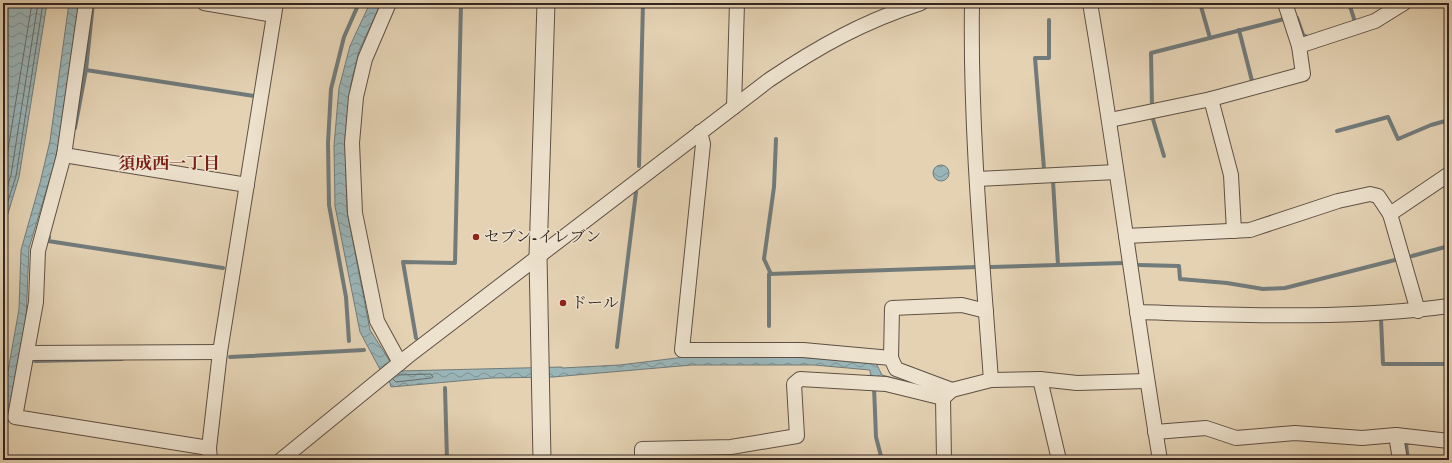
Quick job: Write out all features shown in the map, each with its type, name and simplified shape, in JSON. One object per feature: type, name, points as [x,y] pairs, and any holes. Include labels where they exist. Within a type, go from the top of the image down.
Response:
[{"type":"street","points":[[86,3],[64,156],[38,252],[36,302],[28,354],[15,417],[209,454],[220,352],[248,185],[275,9],[204,3]]},
{"type":"street","points":[[389,3],[364,67],[356,97],[352,143],[355,213],[377,321],[398,364]]},
{"type":"street","points":[[542,460],[538,256],[546,3]]},
{"type":"street","points":[[734,107],[736,3]]},
{"type":"street","points":[[281,460],[398,364],[538,256],[700,132],[808,54],[890,8],[921,3]]},
{"type":"street","points":[[972,3],[970,56],[977,179],[992,380]]},
{"type":"street","points":[[1090,3],[1110,120],[1146,381],[1160,460]]},
{"type":"street","points":[[1110,120],[1211,100],[1303,74],[1299,46],[1285,3]]},
{"type":"street","points":[[1299,46],[1375,21],[1404,3]]},
{"type":"street","points":[[1211,100],[1231,175],[1234,231]]},
{"type":"street","points":[[700,132],[704,144],[682,350],[803,350],[891,358]]},
{"type":"street","points":[[64,156],[248,185]]},
{"type":"street","points":[[977,179],[1116,172]]},
{"type":"street","points":[[1390,214],[1449,174]]},
{"type":"street","points":[[1126,236],[1250,230],[1338,201],[1370,194],[1378,196],[1390,214],[1418,310]]},
{"type":"street","points":[[948,394],[896,369],[891,358],[892,308],[962,305],[986,311]]},
{"type":"street","points":[[1137,312],[1290,317],[1418,310],[1449,306]]},
{"type":"street","points":[[28,354],[220,352]]},
{"type":"street","points":[[642,460],[642,448],[732,454],[797,436],[794,384],[800,379],[886,384],[948,394],[992,380],[1040,379],[1077,383],[1146,381]]},
{"type":"street","points":[[1040,379],[1059,460]]},
{"type":"street","points":[[944,460],[948,394]]},
{"type":"street","points":[[1155,432],[1206,428],[1236,438],[1295,433],[1362,438],[1396,435],[1449,441]]},
{"type":"street","points":[[1396,435],[1400,460]]},
{"type":"water","points":[[4,3],[47,3],[19,177],[3,230]]},
{"type":"water","points":[[69,3],[80,3],[65,115],[54,165],[29,248],[26,321],[3,447],[3,399],[19,309],[21,250],[50,141]]},
{"type":"water","points":[[370,3],[381,3],[359,51],[351,83],[345,138],[347,211],[370,330],[393,366],[399,371],[562,368],[620,365],[693,356],[770,355],[876,363],[882,375],[938,390],[871,380],[870,370],[814,365],[692,365],[553,377],[492,378],[391,387],[389,380],[383,375],[360,332],[335,206],[334,146],[339,88],[350,46]]},
{"type":"water","points":[[938,165],[944,165],[949,170],[947,179],[944,181],[938,181],[933,176],[933,170]]},
{"type":"waterway","points":[[75,128],[86,70],[93,3]]},
{"type":"waterway","points":[[349,341],[346,297],[329,205],[328,143],[331,89],[344,37],[359,3]]},
{"type":"waterway","points":[[416,338],[403,262],[455,263],[461,3]]},
{"type":"waterway","points":[[639,166],[643,3]]},
{"type":"waterway","points":[[1200,3],[1210,38]]},
{"type":"waterway","points":[[1349,3],[1355,22],[1352,23]]},
{"type":"waterway","points":[[1297,18],[1303,35],[1310,38]]},
{"type":"waterway","points":[[1152,107],[1151,53],[1284,19]]},
{"type":"waterway","points":[[1044,169],[1035,58],[1049,58],[1049,20]]},
{"type":"waterway","points":[[1239,30],[1252,81]]},
{"type":"waterway","points":[[86,70],[254,96]]},
{"type":"waterway","points":[[1152,116],[1164,156]]},
{"type":"waterway","points":[[1337,131],[1388,117],[1398,139],[1431,125],[1449,120]]},
{"type":"waterway","points":[[771,274],[764,259],[774,187],[776,139]]},
{"type":"waterway","points":[[1053,181],[1058,265]]},
{"type":"waterway","points":[[617,347],[636,192]]},
{"type":"waterway","points":[[49,237],[48,241],[223,268]]},
{"type":"waterway","points":[[1412,256],[1449,246]]},
{"type":"waterway","points":[[1139,265],[1179,266],[1180,279],[1227,283],[1263,289],[1285,288],[1395,260]]},
{"type":"waterway","points":[[991,267],[1123,263]]},
{"type":"waterway","points":[[769,326],[769,274],[978,267]]},
{"type":"waterway","points":[[1381,319],[1383,364],[1449,364]]},
{"type":"waterway","points":[[230,357],[364,350]]},
{"type":"waterway","points":[[35,361],[122,359]]},
{"type":"waterway","points":[[874,387],[876,437],[882,460]]},
{"type":"waterway","points":[[445,388],[447,460]]},
{"type":"waterway","points":[[1408,460],[1406,444],[1411,442]]},
{"type":"place","name":"セブン-イレブン","points":[[476,237]]},
{"type":"place","name":"ドール","points":[[563,303]]},
{"type":"district","name":"須成西一丁目","points":[[169,164]]}]
